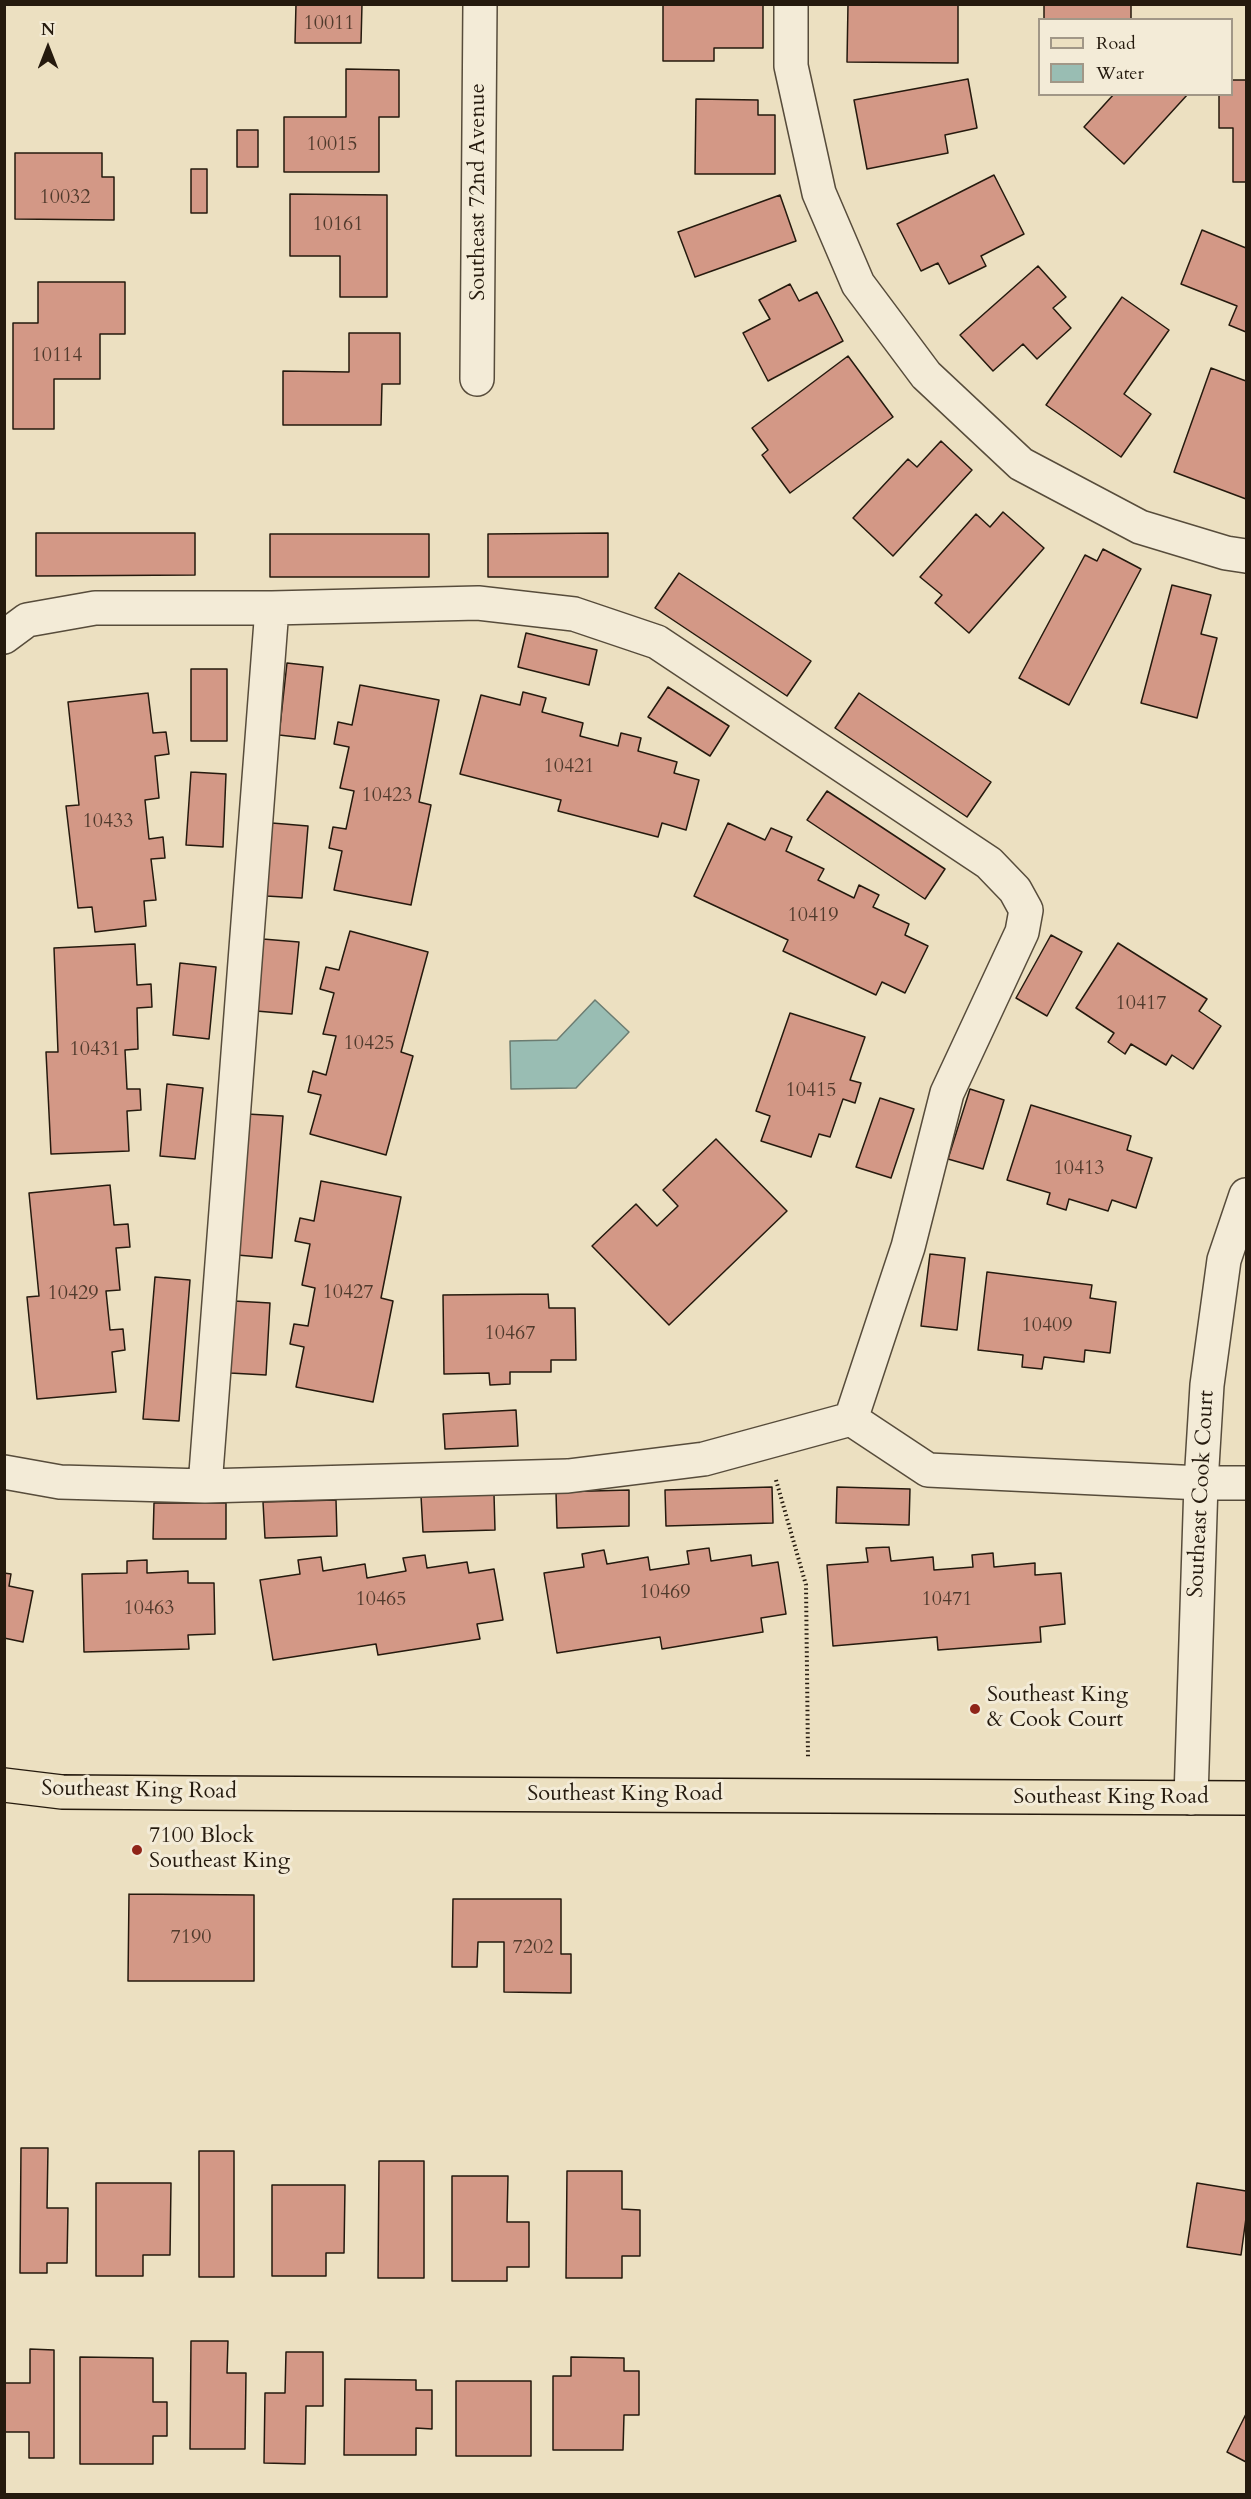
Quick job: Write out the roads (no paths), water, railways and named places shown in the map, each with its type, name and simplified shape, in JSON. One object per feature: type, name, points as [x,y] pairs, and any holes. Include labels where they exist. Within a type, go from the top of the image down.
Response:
[{"type":"main road","name":"Southeast King Road","points":[[4,1785],[62,1792],[1246,1798]]},
{"type":"street","name":"Southeast 72nd Avenue","points":[[477,379],[480,4]]},
{"type":"street","points":[[791,4],[791,66],[819,193],[858,284],[927,375],[1021,464],[1140,527],[1226,553],[1246,556]]},
{"type":"street","points":[[4,637],[27,620],[95,608],[272,608],[478,603],[574,614],[657,642],[989,863],[1015,890],[1026,910],[1022,932],[947,1093],[908,1247],[851,1419]]},
{"type":"street","points":[[205,1486],[272,608]]},
{"type":"street","name":"Southeast Cook Court","points":[[1191,1798],[1201,1483],[1207,1385],[1224,1260],[1246,1195]]},
{"type":"street","points":[[4,1472],[60,1482],[205,1486],[568,1476],[704,1459],[851,1419],[927,1470],[1201,1483],[1246,1483]]},
{"type":"water","points":[[595,1000],[629,1032],[576,1088],[511,1089],[510,1041],[557,1040]]},
{"type":"place","name":"Southeast King & Cook Court","points":[[975,1709]]},
{"type":"place","name":"7100 Block Southeast King","points":[[137,1850]]}]
